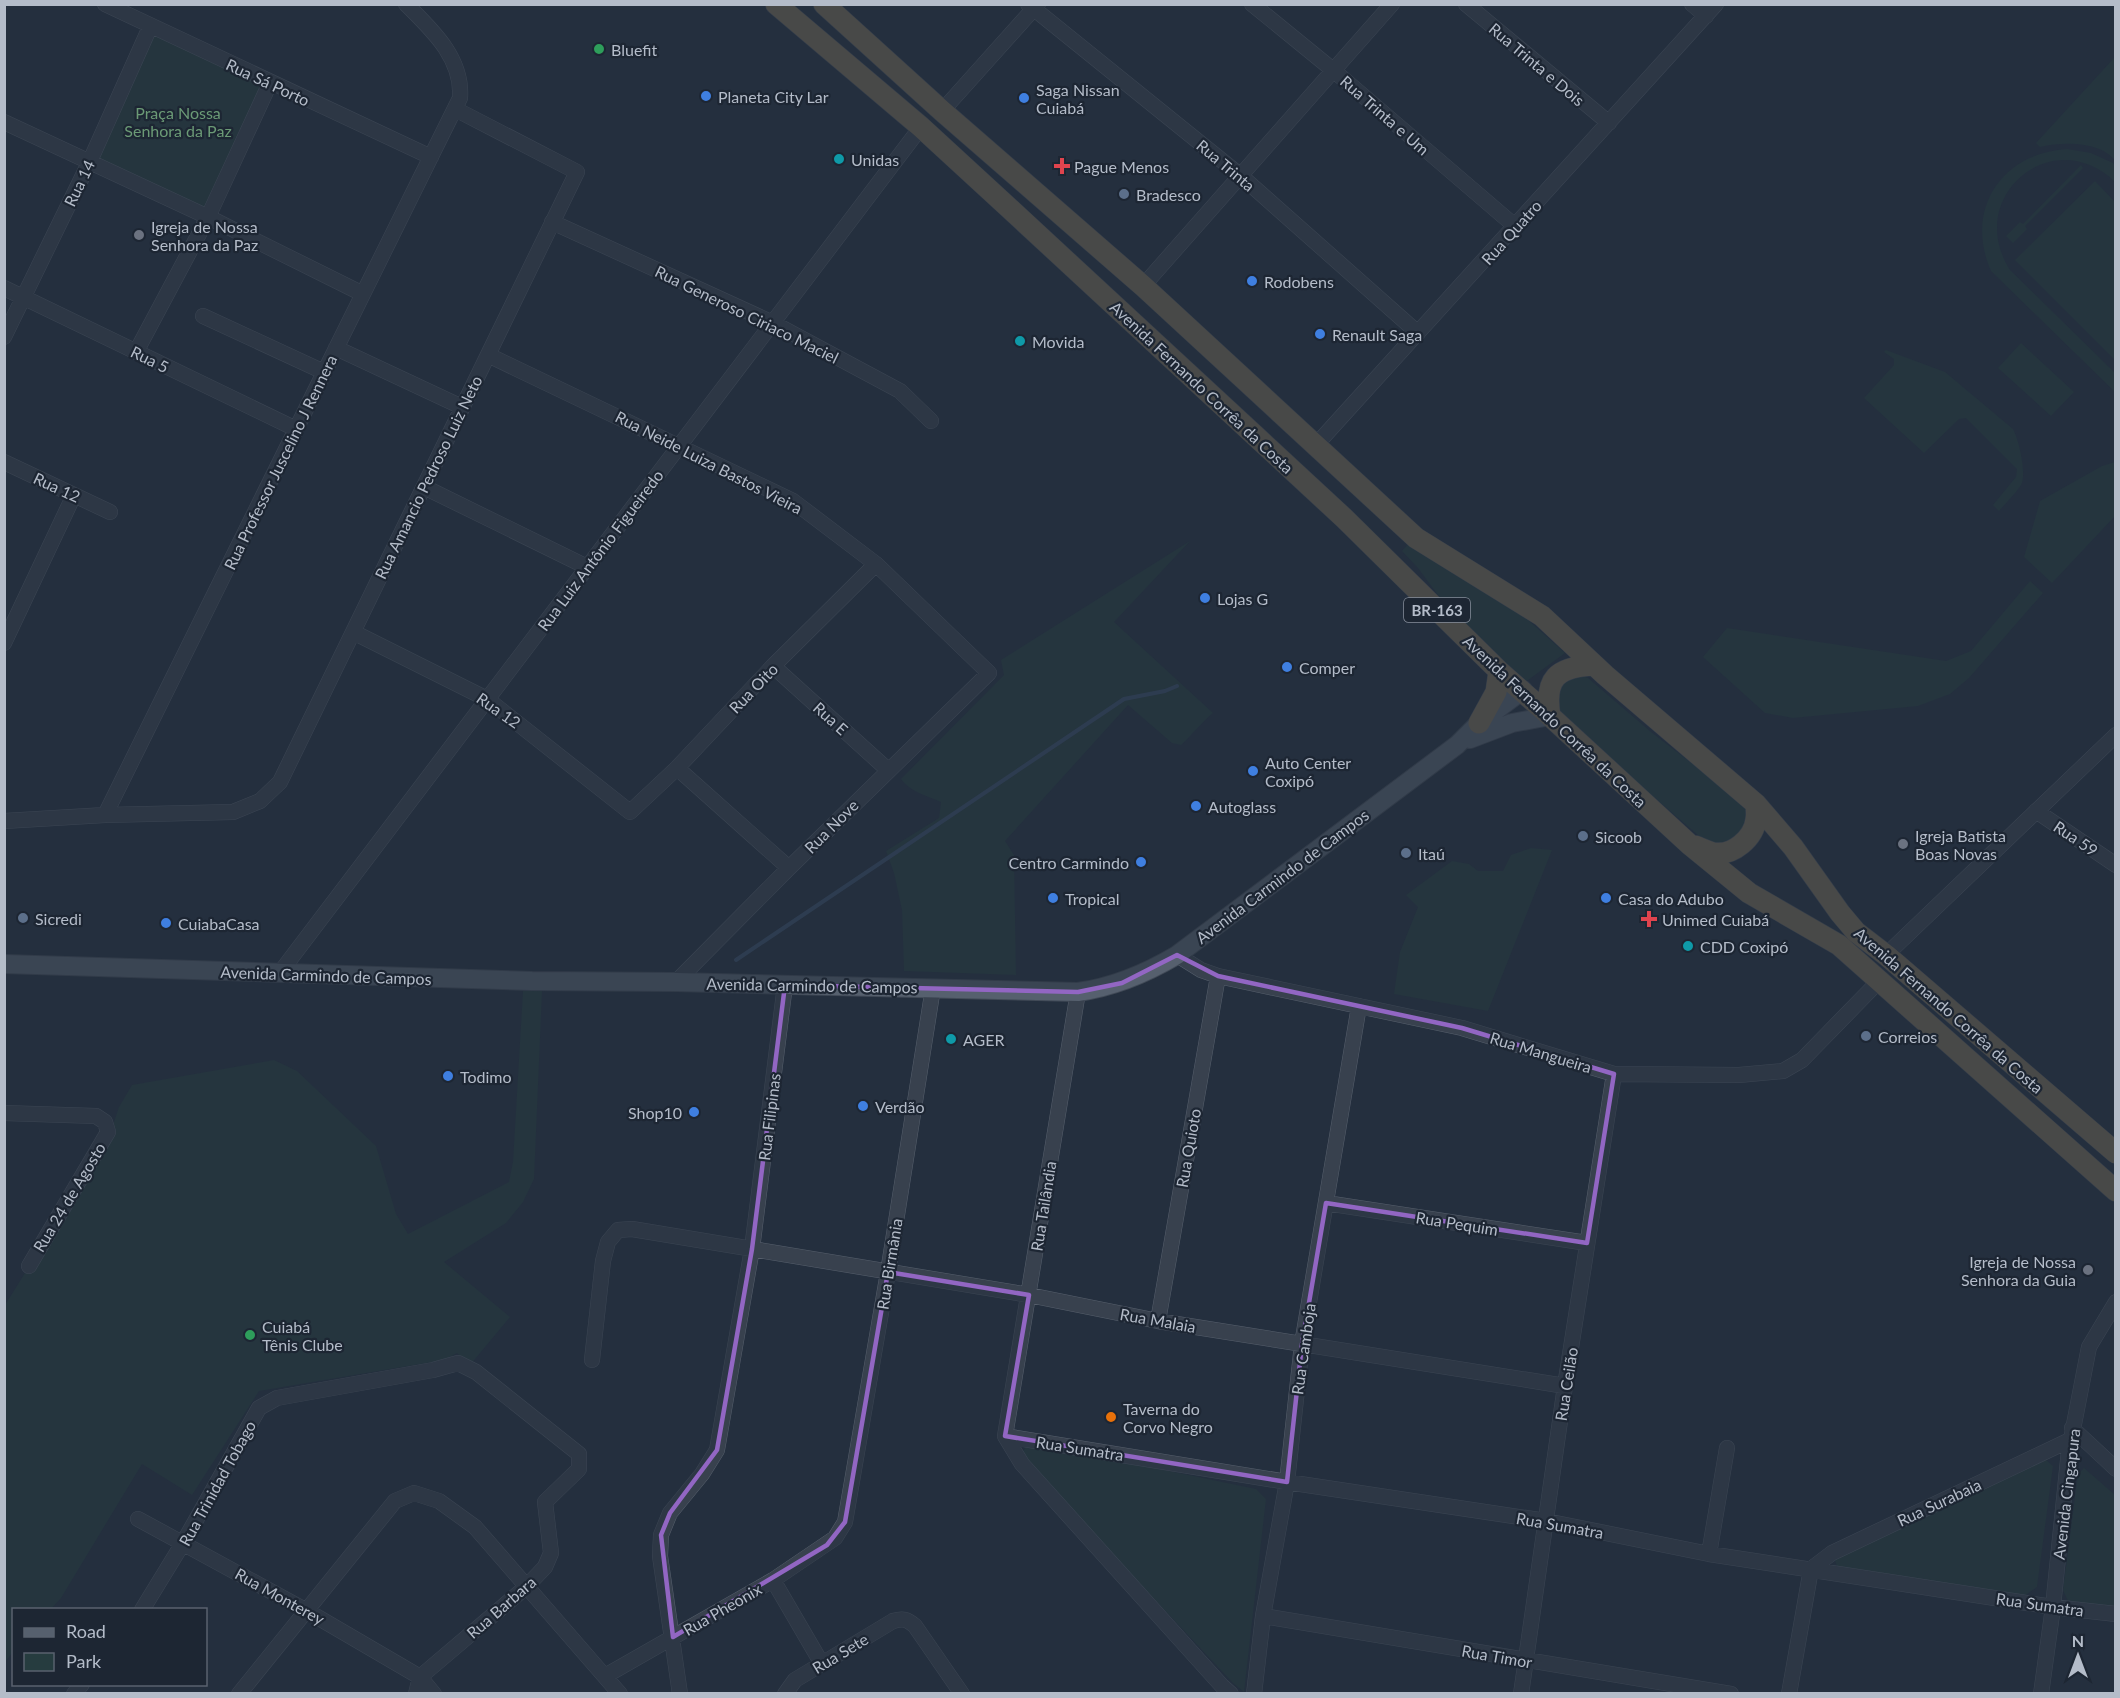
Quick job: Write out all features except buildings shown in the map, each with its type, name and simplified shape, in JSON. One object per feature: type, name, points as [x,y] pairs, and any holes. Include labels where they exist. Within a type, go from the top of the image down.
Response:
[{"type":"highway","name":"Avenida Fernando Corrêa da Costa","points":[[776,4],[921,127],[1344,518],[1498,671],[1522,690],[1689,844],[1749,893],[1839,945],[2115,1191]]},
{"type":"highway","name":"Avenida Fernando Corrêa da Costa","points":[[824,4],[942,111],[1143,286],[1416,538],[1542,616],[1594,665],[1756,804],[1793,847],[1856,932],[1886,955],[2115,1153]]},
{"type":"highway","points":[[1522,690],[1576,666],[1594,665]]},
{"type":"highway","points":[[1479,723],[1496,692],[1498,671]]},
{"type":"highway","points":[[1550,716],[1547,698],[1550,686],[1560,673]]},
{"type":"highway","points":[[1689,844],[1714,853],[1727,852],[1744,843],[1753,829],[1756,804]]},
{"type":"main road","name":"Avenida Carmindo de Campos","points":[[4,964],[532,981],[676,982],[1078,992],[1122,983],[1177,955],[1457,745],[1479,723],[1522,690]]},
{"type":"main road","points":[[1457,745],[1512,723],[1550,716]]},
{"type":"street","name":"Rua Sá Porto","points":[[105,4],[431,157]]},
{"type":"street","points":[[406,4],[445,46],[456,67],[460,98],[455,109]]},
{"type":"street","name":"Rua Trinta e Um","points":[[1252,4],[1333,70],[1516,227]]},
{"type":"street","points":[[1143,286],[1392,4]]},
{"type":"street","name":"Rua Trinta e Dois","points":[[1466,4],[1609,123]]},
{"type":"street","points":[[1692,4],[1711,10]]},
{"type":"street","points":[[942,111],[1033,6]]},
{"type":"street","name":"Rua Trinta","points":[[1033,6],[1241,176],[1418,333]]},
{"type":"street","name":"Rua Quatro","points":[[1315,446],[1711,10]]},
{"type":"street","name":"Rua 14","points":[[4,337],[90,161],[150,27]]},
{"type":"street","points":[[136,352],[208,217],[270,83]]},
{"type":"street","name":"Rua Professor Juscelino J Rennera","points":[[105,815],[455,109]]},
{"type":"street","name":"Rua Amancio Pedroso Luiz Neto","points":[[105,815],[233,812],[260,801],[280,782],[577,172],[455,109]]},
{"type":"street","points":[[4,122],[208,217],[363,294]]},
{"type":"street","name":"Rua Luiz Antônio Figueiredo","points":[[279,974],[921,127]]},
{"type":"street","name":"Rua Generoso Ciriaco Maciel","points":[[552,222],[773,322],[900,391],[931,421]]},
{"type":"street","name":"Rua 5","points":[[4,288],[296,429]]},
{"type":"street","points":[[203,316],[324,372]]},
{"type":"street","points":[[336,348],[462,407]]},
{"type":"street","name":"Rua Neide Luiza Bastos Vieira","points":[[488,356],[680,445],[793,501],[876,564],[989,673]]},
{"type":"street","name":"Rua 12","points":[[4,462],[110,512]]},
{"type":"street","points":[[424,487],[587,567]]},
{"type":"street","points":[[4,643],[74,495]]},
{"type":"street","name":"Rua Oito","points":[[630,812],[677,768],[773,666],[876,564]]},
{"type":"street","name":"Rua 12","points":[[353,632],[487,699],[630,812]]},
{"type":"street","name":"Rua E","points":[[773,666],[888,770]]},
{"type":"street","name":"Rua Nove","points":[[676,982],[888,770],[989,673]]},
{"type":"street","points":[[1886,955],[2115,735]]},
{"type":"street","points":[[677,768],[789,868]]},
{"type":"street","name":"Rua 59","points":[[2036,811],[2115,865]]},
{"type":"street","points":[[4,821],[105,815]]},
{"type":"street","name":"Rua Mangueira","points":[[1177,955],[1201,970],[1218,976],[1462,1028],[1614,1074],[1740,1075],[1783,1071],[1802,1060],[1880,980]]},
{"type":"street","name":"Rua Quioto","points":[[1158,1321],[1218,976]]},
{"type":"street","name":"Rua Filipinas","points":[[680,1694],[660,1556],[661,1535],[670,1513],[702,1474],[717,1450],[752,1250],[785,985]]},
{"type":"street","name":"Rua Birmânia","points":[[836,1538],[845,1522],[933,988]]},
{"type":"street","name":"Rua Tailândia","points":[[1005,1436],[1078,992]]},
{"type":"street","name":"Rua Camboja","points":[[1254,1694],[1263,1616],[1287,1482],[1302,1344],[1359,1006]]},
{"type":"street","name":"Rua Ceilão","points":[[1521,1694],[1565,1386],[1614,1074]]},
{"type":"street","name":"Rua 24 de Agosto","points":[[4,1113],[96,1116],[105,1122],[108,1132],[29,1266]]},
{"type":"street","name":"Rua Pequim","points":[[1326,1203],[1587,1243]]},
{"type":"street","name":"Rua Malaia","points":[[592,1360],[603,1261],[608,1242],[618,1230],[632,1229],[1029,1294],[1158,1321],[1565,1386]]},
{"type":"street","name":"Avenida Cingapura","points":[[2041,1694],[2053,1607],[2071,1434],[2089,1347],[2115,1302]]},
{"type":"street","name":"Rua Trinidad Tobago","points":[[143,1608],[183,1543],[259,1408],[277,1398],[433,1370],[458,1363]]},
{"type":"street","name":"Rua Barbara","points":[[420,1677],[526,1587],[545,1567],[551,1553],[545,1502],[579,1469],[579,1454],[476,1372],[458,1363]]},
{"type":"street","points":[[2071,1434],[2115,1469]]},
{"type":"street","name":"Rua Surabaia","points":[[1811,1569],[1832,1553],[2071,1434]]},
{"type":"street","points":[[1005,1436],[1022,1464],[1230,1694]]},
{"type":"street","name":"Rua Sumatra","points":[[1005,1436],[1546,1521],[1709,1554],[2053,1607],[2115,1614]]},
{"type":"street","points":[[1709,1554],[1727,1448]]},
{"type":"street","points":[[239,1694],[395,1501],[414,1493],[439,1501],[475,1527],[620,1694]]},
{"type":"street","name":"Rua Monterey","points":[[138,1519],[307,1611],[420,1677]]},
{"type":"street","name":"Rua Pheonix","points":[[605,1676],[773,1580],[836,1538]]},
{"type":"street","points":[[1789,1694],[1811,1569]]},
{"type":"street","points":[[773,1580],[822,1664]]},
{"type":"street","name":"Rua Timor","points":[[1263,1616],[1731,1694]]},
{"type":"street","name":"Rua Sete","points":[[785,1694],[795,1680],[901,1618],[909,1620],[915,1626],[962,1694]]},
{"type":"street","points":[[416,1694],[420,1677]]},
{"type":"street","points":[[420,1677],[434,1694]]},
{"type":"highlighted area","points":[[1177,955],[1218,976],[1462,1028],[1614,1074],[1587,1243],[1326,1203],[1302,1344],[1287,1482],[1005,1436],[1029,1295],[888,1272],[845,1522],[827,1545],[673,1637],[661,1535],[670,1513],[717,1450],[752,1249],[785,985],[1078,992],[1122,983]]},
{"type":"green space","name":"Praça Nossa Senhora da Paz","points":[[152,33],[263,84],[203,210],[93,159]]},
{"type":"green space","points":[[2115,57],[2115,160],[2101,150],[2085,145],[2062,144],[2040,147],[2036,143]]},
{"type":"green space","points":[[2067,149],[2091,153],[2113,163],[2115,182],[2091,166],[2066,160],[2043,164],[2022,176],[2006,194],[1998,217],[1999,243],[2010,270],[2115,373],[2115,392],[1991,271],[1984,248],[1982,227],[1986,207],[1994,189],[2007,173],[2023,161],[2044,153]]},
{"type":"green space","points":[[2081,165],[2083,168],[2025,226],[2027,229],[2013,243],[2006,236],[2020,222],[2023,224]]},
{"type":"green space","points":[[2095,181],[2115,202],[2115,360],[2015,260]]},
{"type":"green space","points":[[2021,343],[2074,392],[2051,416],[1998,368]]},
{"type":"green space","points":[[1886,350],[1945,372],[2013,429],[2022,457],[2023,480],[1999,511],[1993,505],[2016,477],[2017,469],[1966,418],[1959,419],[1924,453],[1864,398],[1894,365],[1894,359],[1884,352]]},
{"type":"green space","points":[[2115,462],[2115,516],[2052,583],[2024,557],[2040,501],[2102,466]]},
{"type":"green space","points":[[1190,541],[1114,622],[1213,713],[1181,745],[1172,743],[1128,705],[1005,841],[1014,855],[1016,975],[904,971],[902,910],[894,873],[886,851],[939,818],[941,802],[914,790],[901,779],[1004,675],[1001,660]]},
{"type":"green space","points":[[1409,543],[1519,612],[1565,653],[1520,686],[1455,618],[1418,568],[1402,551]]},
{"type":"green space","points":[[2030,581],[2043,593],[1969,678],[1950,694],[1918,706],[1793,718],[1765,713],[1703,657],[1727,628],[1946,661],[1971,651]]},
{"type":"green space","points":[[1578,674],[1588,678],[1651,732],[1746,805],[1748,815],[1745,835],[1712,847],[1557,714],[1556,684]]},
{"type":"green space","points":[[1531,848],[1552,850],[1488,1011],[1394,994],[1400,952],[1418,907],[1406,895],[1452,861],[1469,864],[1478,871],[1503,871],[1511,855]]},
{"type":"green space","name":"Cuiabá Tênis Clube","points":[[523,991],[542,991],[534,1179],[523,1202],[506,1223],[444,1262],[510,1317],[470,1365],[457,1353],[444,1360],[259,1391],[192,1495],[142,1464],[61,1598],[52,1608],[12,1608],[12,1653],[5,1662],[5,1305],[102,1150],[119,1107],[132,1085],[274,1060],[297,1071],[376,1146],[396,1214],[408,1234],[509,1182],[513,1162]]},
{"type":"green space","points":[[1029,1442],[1256,1489],[1266,1499],[1244,1692],[1020,1456]]},
{"type":"green space","points":[[2046,1460],[2053,1466],[2037,1587],[2024,1596],[1837,1566],[1834,1558]]},
{"type":"green space","points":[[2084,1468],[2115,1495],[2115,1608],[2069,1603],[2063,1590],[2078,1474]]},
{"type":"waterway","points":[[736,960],[1124,699],[1165,691],[1177,686]]},
{"type":"place","name":"Bluefit","points":[[599,49]]},
{"type":"place","name":"Planeta City Lar","points":[[706,96]]},
{"type":"place","name":"Saga Nissan Cuiabá","points":[[1024,98]]},
{"type":"place","name":"Unidas","points":[[839,159]]},
{"type":"place","name":"Pague Menos","points":[[1062,166]]},
{"type":"place","name":"Bradesco","points":[[1124,194]]},
{"type":"place","name":"Igreja de Nossa Senhora da Paz","points":[[139,235]]},
{"type":"place","name":"Rodobens","points":[[1252,281]]},
{"type":"place","name":"Renault Saga","points":[[1320,334]]},
{"type":"place","name":"Movida","points":[[1020,341]]},
{"type":"place","name":"Lojas G","points":[[1205,598]]},
{"type":"place","name":"Comper","points":[[1287,667]]},
{"type":"place","name":"Auto Center Coxipó","points":[[1253,771]]},
{"type":"place","name":"Autoglass","points":[[1196,806]]},
{"type":"place","name":"Sicoob","points":[[1583,836]]},
{"type":"place","name":"Igreja Batista Boas Novas","points":[[1903,844]]},
{"type":"place","name":"Itaú","points":[[1406,853]]},
{"type":"place","name":"Centro Carmindo","points":[[1141,862]]},
{"type":"place","name":"Tropical","points":[[1053,898]]},
{"type":"place","name":"Casa do Adubo","points":[[1606,898]]},
{"type":"place","name":"Sicredi","points":[[23,918]]},
{"type":"place","name":"Unimed Cuiabá","points":[[1649,919]]},
{"type":"place","name":"CuiabaCasa","points":[[166,923]]},
{"type":"place","name":"CDD Coxipó","points":[[1688,946]]},
{"type":"place","name":"Correios","points":[[1866,1036]]},
{"type":"place","name":"AGER","points":[[951,1039]]},
{"type":"place","name":"Todimo","points":[[448,1076]]},
{"type":"place","name":"Verdão","points":[[863,1106]]},
{"type":"place","name":"Shop10","points":[[694,1112]]},
{"type":"place","name":"Igreja de Nossa Senhora da Guia","points":[[2088,1270]]},
{"type":"place","name":"Cuiabá Tênis Clube","points":[[250,1335]]},
{"type":"place","name":"Taverna do Corvo Negro","points":[[1111,1417]]}]
